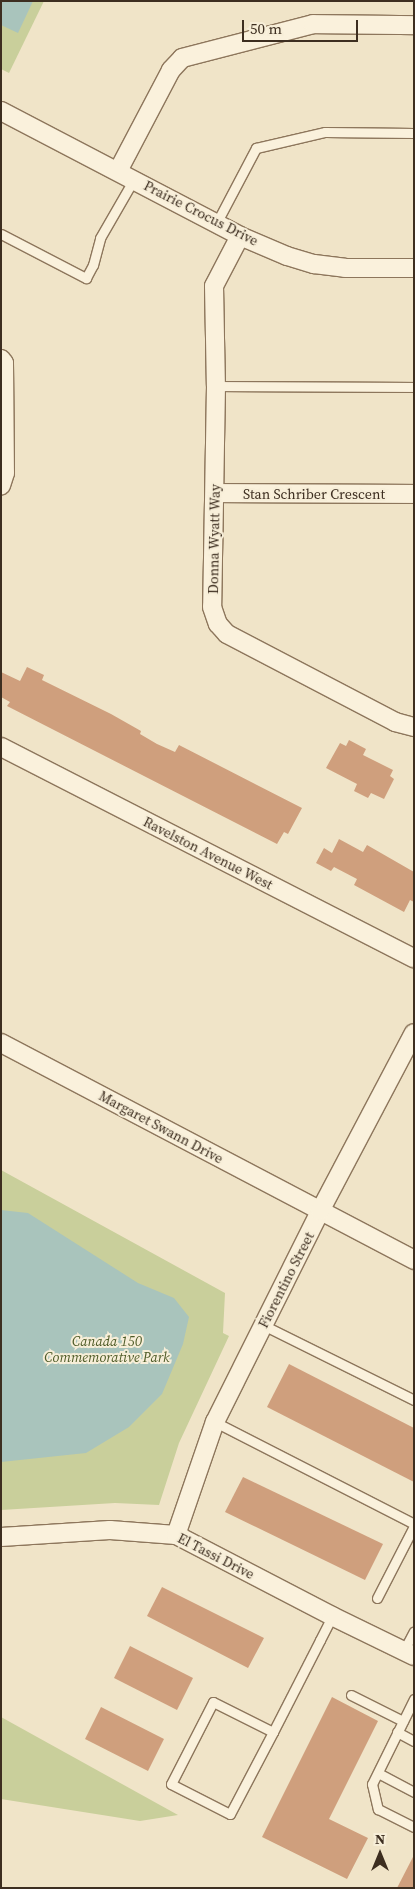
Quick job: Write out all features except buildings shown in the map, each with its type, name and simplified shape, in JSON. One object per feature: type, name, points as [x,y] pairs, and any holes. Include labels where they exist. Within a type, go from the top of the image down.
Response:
[{"type":"street","points":[[118,171],[171,70],[182,58],[313,24],[414,24]]},
{"type":"street","name":"Prairie Crocus Drive","points":[[1,111],[217,222],[240,236],[287,256],[314,264],[345,268],[414,268]]},
{"type":"street","name":"Donna Wyatt Way","points":[[240,236],[214,286],[216,386],[212,607],[218,624],[227,634],[395,722],[414,727]]},
{"type":"street","points":[[1,358],[4,363],[5,473],[1,485]]},
{"type":"street","name":"Stan Schriber Crescent","points":[[215,493],[414,494]]},
{"type":"street","name":"Ravelston Avenue West","points":[[1,747],[414,958]]},
{"type":"street","name":"Fiorentino Street","points":[[176,1535],[215,1422],[320,1211],[414,1033]]},
{"type":"street","name":"Margaret Swann Drive","points":[[1,1043],[320,1211],[409,1254]]},
{"type":"street","name":"El Tassi Drive","points":[[1,1537],[110,1530],[176,1535],[332,1616],[409,1653]]},
{"type":"lane","points":[[217,222],[256,148],[325,132],[414,133]]},
{"type":"lane","points":[[1,234],[86,278],[93,265],[100,238],[134,179]]},
{"type":"lane","points":[[216,386],[414,387]]},
{"type":"lane","points":[[263,1325],[414,1400]]},
{"type":"lane","points":[[215,1422],[414,1525],[377,1598]]},
{"type":"lane","points":[[273,1732],[214,1702],[171,1784],[230,1814],[273,1732],[332,1616]]},
{"type":"lane","points":[[409,1653],[414,1631]]},
{"type":"lane","points":[[351,1695],[403,1721]]},
{"type":"lane","points":[[414,1699],[372,1784],[378,1809],[414,1827]]},
{"type":"lane","points":[[398,1732],[414,1741]]},
{"type":"lane","points":[[378,1773],[414,1792]]},
{"type":"green space","points":[[1,1],[44,1],[9,73],[1,69]]},
{"type":"green space","name":"Canada 150 Commemorative Park","points":[[1,1170],[225,1293],[223,1333],[229,1336],[179,1443],[159,1505],[115,1503],[1,1510]]},
{"type":"green space","points":[[1,1717],[178,1815],[140,1821],[1,1799]]},
{"type":"water","points":[[1,1],[33,1],[18,33],[1,25]]},
{"type":"water","points":[[1,1210],[28,1213],[138,1283],[174,1298],[189,1317],[183,1344],[162,1394],[129,1427],[86,1453],[1,1462]]}]
